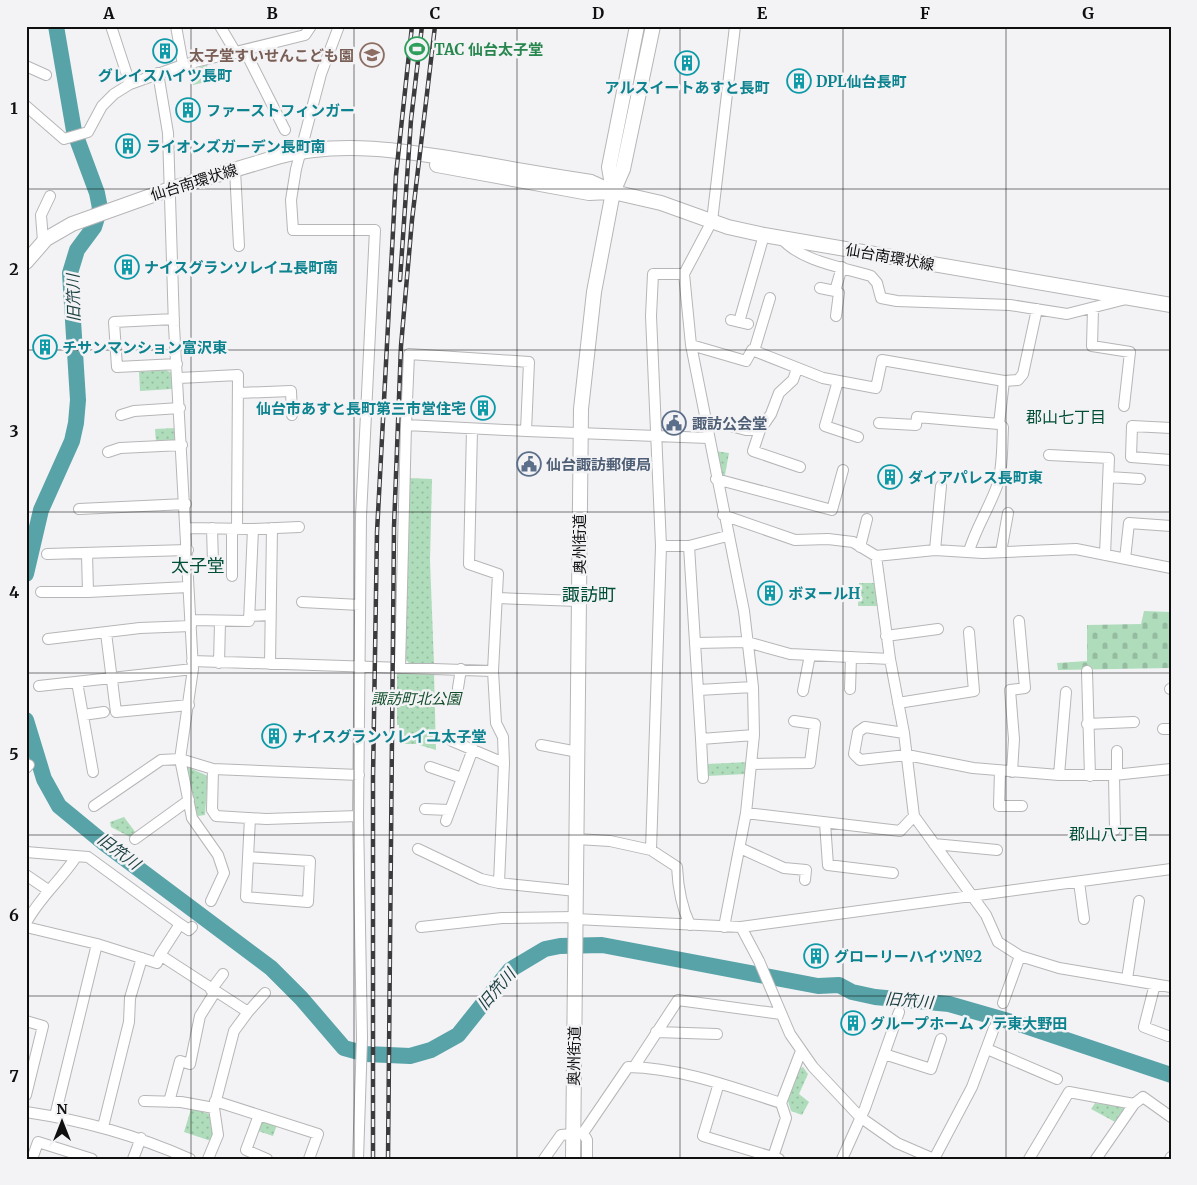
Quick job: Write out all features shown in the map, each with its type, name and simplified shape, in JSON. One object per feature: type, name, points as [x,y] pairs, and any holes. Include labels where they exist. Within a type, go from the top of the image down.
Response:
[{"type":"main road","points":[[613,192],[609,167],[637,26]]},
{"type":"main road","points":[[613,192],[623,170],[653,26]]},
{"type":"main road","name":"仙台南環状線","points":[[26,262],[44,241],[55,232],[106,211],[170,189],[302,150],[329,147],[428,155],[591,182],[613,192],[661,203],[712,221],[764,235],[1171,305]]},
{"type":"main road","name":"奥州街道","points":[[573,1159],[578,1134],[575,922],[580,434],[588,335],[613,192]]},
{"type":"street","points":[[111,26],[130,84]]},
{"type":"street","points":[[176,26],[183,65]]},
{"type":"street","points":[[220,26],[240,52],[286,130]]},
{"type":"street","points":[[26,106],[64,139],[70,139],[84,134],[108,100],[130,84],[183,65],[305,35],[310,26]]},
{"type":"street","points":[[339,26],[321,74],[296,169],[291,200],[293,230],[375,230],[364,424],[360,604],[361,667],[358,816],[362,1065],[358,1159]]},
{"type":"street","points":[[724,927],[746,813],[754,735],[753,688],[744,611],[727,536],[691,345],[684,274],[712,221],[735,26]]},
{"type":"street","points":[[26,66],[46,75]]},
{"type":"street","points":[[158,73],[168,133],[174,319],[186,504],[188,587],[193,665],[189,705],[180,759],[192,818],[218,855],[224,873],[211,901]]},
{"type":"street","points":[[235,170],[239,246]]},
{"type":"street","points":[[44,241],[41,215],[50,196]]},
{"type":"street","points":[[739,322],[764,235]]},
{"type":"street","points":[[781,238],[790,248],[809,257],[871,276],[877,283],[881,298],[1037,309],[1066,314],[1129,298]]},
{"type":"street","points":[[835,291],[842,267]]},
{"type":"street","points":[[651,850],[661,546],[652,316],[653,274],[684,274]]},
{"type":"street","points":[[820,288],[839,293],[836,316]]},
{"type":"street","points":[[691,345],[746,361],[752,350],[754,350],[770,298]]},
{"type":"street","points":[[1093,308],[1092,346],[1130,352],[1124,406]]},
{"type":"street","points":[[754,350],[823,378],[876,388],[882,360],[1004,381],[1018,380],[1023,374],[1037,309]]},
{"type":"street","points":[[174,319],[114,322],[117,367],[177,364]]},
{"type":"street","points":[[400,668],[409,354],[529,362],[526,431]]},
{"type":"street","points":[[797,369],[793,380],[779,393],[768,419],[760,430],[753,452],[800,467]]},
{"type":"street","points":[[179,378],[238,375],[232,576]]},
{"type":"street","points":[[838,381],[825,426],[858,437]]},
{"type":"street","points":[[999,424],[1004,381]]},
{"type":"street","points":[[238,393],[291,392],[292,414]]},
{"type":"street","points":[[120,415],[134,410],[180,408]]},
{"type":"street","points":[[879,423],[916,425],[917,417],[999,424],[1003,427],[997,486],[976,527],[969,551]]},
{"type":"street","points":[[704,419],[746,430],[760,430]]},
{"type":"street","points":[[406,425],[580,434],[708,438]]},
{"type":"street","points":[[1171,428],[1132,426],[1131,457],[1171,460]]},
{"type":"street","points":[[472,429],[470,564],[498,574],[493,671],[496,723],[503,737],[504,763],[499,883]]},
{"type":"street","points":[[108,452],[120,448],[182,445]]},
{"type":"street","points":[[1049,455],[1109,458],[1105,555]]},
{"type":"street","points":[[716,479],[832,510],[843,470]]},
{"type":"street","points":[[1109,477],[1140,479]]},
{"type":"street","points":[[935,550],[941,486]]},
{"type":"street","points":[[79,509],[186,504]]},
{"type":"street","points":[[1001,552],[1008,513]]},
{"type":"street","points":[[723,515],[796,540],[839,540],[853,542],[876,556],[935,550],[1001,552],[1076,549],[1171,568]]},
{"type":"street","points":[[860,547],[867,519]]},
{"type":"street","points":[[1124,559],[1128,523],[1171,526]]},
{"type":"street","points":[[186,528],[253,529],[299,526]]},
{"type":"street","points":[[212,528],[213,563]]},
{"type":"street","points":[[270,664],[272,528]]},
{"type":"street","points":[[48,639],[191,623],[249,621],[253,529]]},
{"type":"street","points":[[661,546],[689,546],[727,536]]},
{"type":"street","points":[[689,546],[703,778]]},
{"type":"street","points":[[47,554],[188,550]]},
{"type":"street","points":[[87,554],[88,592]]},
{"type":"street","points":[[876,556],[886,636],[904,733],[914,816],[986,915],[998,942],[1020,956],[1059,968],[1171,987]]},
{"type":"street","points":[[41,592],[88,592],[188,587]]},
{"type":"street","points":[[497,598],[579,600]]},
{"type":"street","points":[[307,599],[360,604]]},
{"type":"street","points":[[250,616],[270,615]]},
{"type":"street","points":[[1012,772],[1014,739],[1010,690],[1024,688],[1019,621]]},
{"type":"street","points":[[220,622],[220,663]]},
{"type":"street","points":[[886,636],[938,629]]},
{"type":"street","points":[[898,703],[974,691],[969,632]]},
{"type":"street","points":[[106,633],[116,712],[189,705]]},
{"type":"street","points":[[695,642],[747,642],[790,654],[890,659]]},
{"type":"street","points":[[804,691],[810,655]]},
{"type":"street","points":[[850,689],[851,657]]},
{"type":"street","points":[[40,686],[220,663],[493,671]]},
{"type":"street","points":[[458,688],[460,669]]},
{"type":"street","points":[[1087,671],[1087,724],[1090,776]]},
{"type":"street","points":[[77,682],[93,772]]},
{"type":"street","points":[[698,690],[753,688]]},
{"type":"street","points":[[1059,775],[1066,692]]},
{"type":"street","points":[[83,715],[104,712]]},
{"type":"street","points":[[751,764],[810,763],[816,724],[794,721]]},
{"type":"street","points":[[1087,724],[1134,722]]},
{"type":"street","points":[[904,733],[865,727],[858,732],[854,754],[860,760],[907,755],[973,768],[1059,775],[1116,775],[1171,769]]},
{"type":"street","points":[[701,739],[754,735]]},
{"type":"street","points":[[452,741],[504,763]]},
{"type":"street","points":[[540,745],[578,752]]},
{"type":"street","points":[[446,821],[448,810],[473,749]]},
{"type":"street","points":[[1115,830],[1116,751]]},
{"type":"street","points":[[94,806],[161,760],[180,759],[212,769],[359,775]]},
{"type":"street","points":[[430,767],[462,778]]},
{"type":"street","points":[[212,769],[212,810],[216,816],[250,818],[358,816]]},
{"type":"street","points":[[1000,771],[999,806],[1022,806]]},
{"type":"street","points":[[135,839],[189,800]]},
{"type":"street","points":[[425,809],[448,810]]},
{"type":"street","points":[[746,813],[900,832],[914,816]]},
{"type":"street","points":[[248,856],[310,861],[308,902],[246,897],[248,856],[250,818]]},
{"type":"street","points":[[825,823],[828,865],[893,873]]},
{"type":"street","points":[[577,839],[610,841],[651,850],[677,867],[678,892],[682,909],[690,925]]},
{"type":"street","points":[[934,844],[997,850]]},
{"type":"street","points":[[740,848],[784,868],[806,870],[804,880]]},
{"type":"street","points":[[418,849],[480,879],[499,883],[576,891]]},
{"type":"street","points":[[26,852],[88,857],[180,924],[189,930],[192,927]]},
{"type":"street","points":[[26,922],[48,890],[66,872],[76,856]]},
{"type":"street","points":[[421,927],[502,918],[741,927],[1171,869]]},
{"type":"street","points":[[26,875],[48,890]]},
{"type":"street","points":[[1079,882],[1084,919]]},
{"type":"street","points":[[1127,980],[1139,901]]},
{"type":"street","points":[[26,927],[97,944],[157,962],[180,924]]},
{"type":"street","points":[[741,927],[759,961],[781,1014],[801,1051],[860,1117],[897,1143],[934,1159],[972,1087],[994,1028]]},
{"type":"street","points":[[55,1116],[97,944]]},
{"type":"street","points":[[160,955],[248,1012]]},
{"type":"street","points":[[1003,1003],[1020,956]]},
{"type":"street","points":[[103,1127],[129,1022],[130,998],[142,958]]},
{"type":"street","points":[[169,1102],[180,1061],[190,1064],[200,1016],[223,974]]},
{"type":"street","points":[[1155,984],[1142,1032],[1168,1036]]},
{"type":"street","points":[[208,1159],[218,1135],[215,1104],[234,1031],[265,993]]},
{"type":"street","points":[[634,1067],[678,1000],[781,1014]]},
{"type":"street","points":[[842,1159],[860,1117],[899,1012]]},
{"type":"street","points":[[26,1021],[43,1026],[26,1095]]},
{"type":"street","points":[[656,1032],[717,1034]]},
{"type":"street","points":[[884,1054],[931,1068],[941,1039]]},
{"type":"street","points":[[987,1050],[1057,1079]]},
{"type":"street","points":[[720,1083],[704,1136],[776,1158],[786,1118],[781,1103],[801,1051]]},
{"type":"street","points":[[578,1134],[628,1067],[663,1069],[720,1083],[781,1103]]},
{"type":"street","points":[[1030,1159],[1069,1092],[1134,1104]]},
{"type":"street","points":[[1096,1159],[1134,1104],[1143,1097],[1171,1117]]},
{"type":"street","points":[[144,1101],[215,1104],[259,1115],[318,1134],[309,1159]]},
{"type":"street","points":[[26,1112],[55,1116],[103,1127],[141,1138],[190,1159]]},
{"type":"street","points":[[259,1115],[246,1150],[266,1159]]},
{"type":"street","points":[[544,1159],[560,1136],[578,1134],[587,1140],[587,1159]]},
{"type":"street","points":[[133,1159],[141,1138]]},
{"type":"street","points":[[32,1159],[38,1142],[92,1159]]},
{"type":"green space","points":[[207,65],[210,81],[193,85],[189,70]]},
{"type":"green space","points":[[166,370],[172,373],[172,389],[140,391],[139,372]]},
{"type":"green space","points":[[175,428],[177,437],[172,442],[156,442],[155,429]]},
{"type":"green space","points":[[715,451],[729,453],[725,475],[720,475]]},
{"type":"green space","name":"諏訪町北公園","points":[[408,478],[432,479],[430,560],[434,664],[410,664],[405,659]]},
{"type":"green space","points":[[859,583],[875,583],[877,606],[858,606]]},
{"type":"green space","points":[[1144,611],[1171,612],[1171,668],[1058,670],[1057,663],[1087,661],[1087,625],[1141,624]]},
{"type":"green space","name":"諏訪町北公園","points":[[397,672],[434,672],[436,750],[416,744],[400,744],[399,725],[397,725]]},
{"type":"green space","points":[[749,762],[746,774],[707,776],[707,764]]},
{"type":"green space","points":[[187,767],[208,776],[205,815],[198,816],[194,811],[185,770]]},
{"type":"green space","points":[[124,817],[136,833],[132,838],[111,827],[110,822]]},
{"type":"green space","points":[[803,1067],[808,1074],[799,1094],[809,1102],[802,1115],[791,1111],[787,1098],[798,1069]]},
{"type":"green space","points":[[1095,1103],[1125,1107],[1127,1110],[1117,1123],[1091,1109]]},
{"type":"green space","points":[[191,1109],[210,1114],[214,1133],[211,1141],[184,1132]]},
{"type":"green space","points":[[266,1121],[277,1125],[273,1136],[258,1131],[261,1123]]},
{"type":"waterway","name":"旧笊川","points":[[26,574],[41,510],[72,441],[76,423],[78,400],[70,273],[77,250],[94,227],[100,208],[97,193],[74,131],[56,26]]},
{"type":"waterway","name":"旧笊川","points":[[26,720],[44,779],[59,806],[104,843],[271,968],[301,998],[344,1048],[366,1054],[410,1056],[431,1050],[458,1035],[510,970],[545,949],[560,946],[602,945],[818,986],[839,985],[852,992],[875,997],[949,1004],[1022,1025],[1171,1075]]},
{"type":"railway","points":[[373,1159],[373,778],[377,532],[396,175],[412,26]]},
{"type":"railway","points":[[400,280],[411,120],[422,26]]},
{"type":"railway","points":[[388,1159],[394,527],[401,346],[412,220],[435,26]]},
{"type":"place","name":"TAC 仙台太子堂","points":[[417,49]]},
{"type":"place","name":"グレイスハイツ長町","points":[[165,51]]},
{"type":"place","name":"太子堂すいせんこども園","points":[[372,55]]},
{"type":"place","name":"アルスイートあすと長町","points":[[687,63]]},
{"type":"place","name":"DPL仙台長町","points":[[799,81]]},
{"type":"place","name":"ファーストフィンガー","points":[[188,110]]},
{"type":"place","name":"ライオンズガーデン長町南","points":[[128,146]]},
{"type":"place","name":"ナイスグランソレイユ長町南","points":[[127,267]]},
{"type":"place","name":"チサンマンション富沢東","points":[[45,347]]},
{"type":"place","name":"仙台市あすと長町第三市営住宅","points":[[483,408]]},
{"type":"place","name":"諏訪公会堂","points":[[674,423]]},
{"type":"place","name":"仙台諏訪郵便局","points":[[529,464]]},
{"type":"place","name":"ダイアパレス長町東","points":[[890,477]]},
{"type":"place","name":"ボヌールH","points":[[770,593]]},
{"type":"place","name":"ナイスグランソレイユ太子堂","points":[[274,736]]},
{"type":"place","name":"グローリーハイツ№2","points":[[816,956]]},
{"type":"place","name":"グループホーム ノテ東大野田","points":[[853,1023]]},
{"type":"district","name":"郡山七丁目","points":[[1066,417]]},
{"type":"district","name":"太子堂","points":[[198,565]]},
{"type":"district","name":"諏訪町","points":[[589,594]]},
{"type":"district","name":"郡山八丁目","points":[[1109,834]]}]
